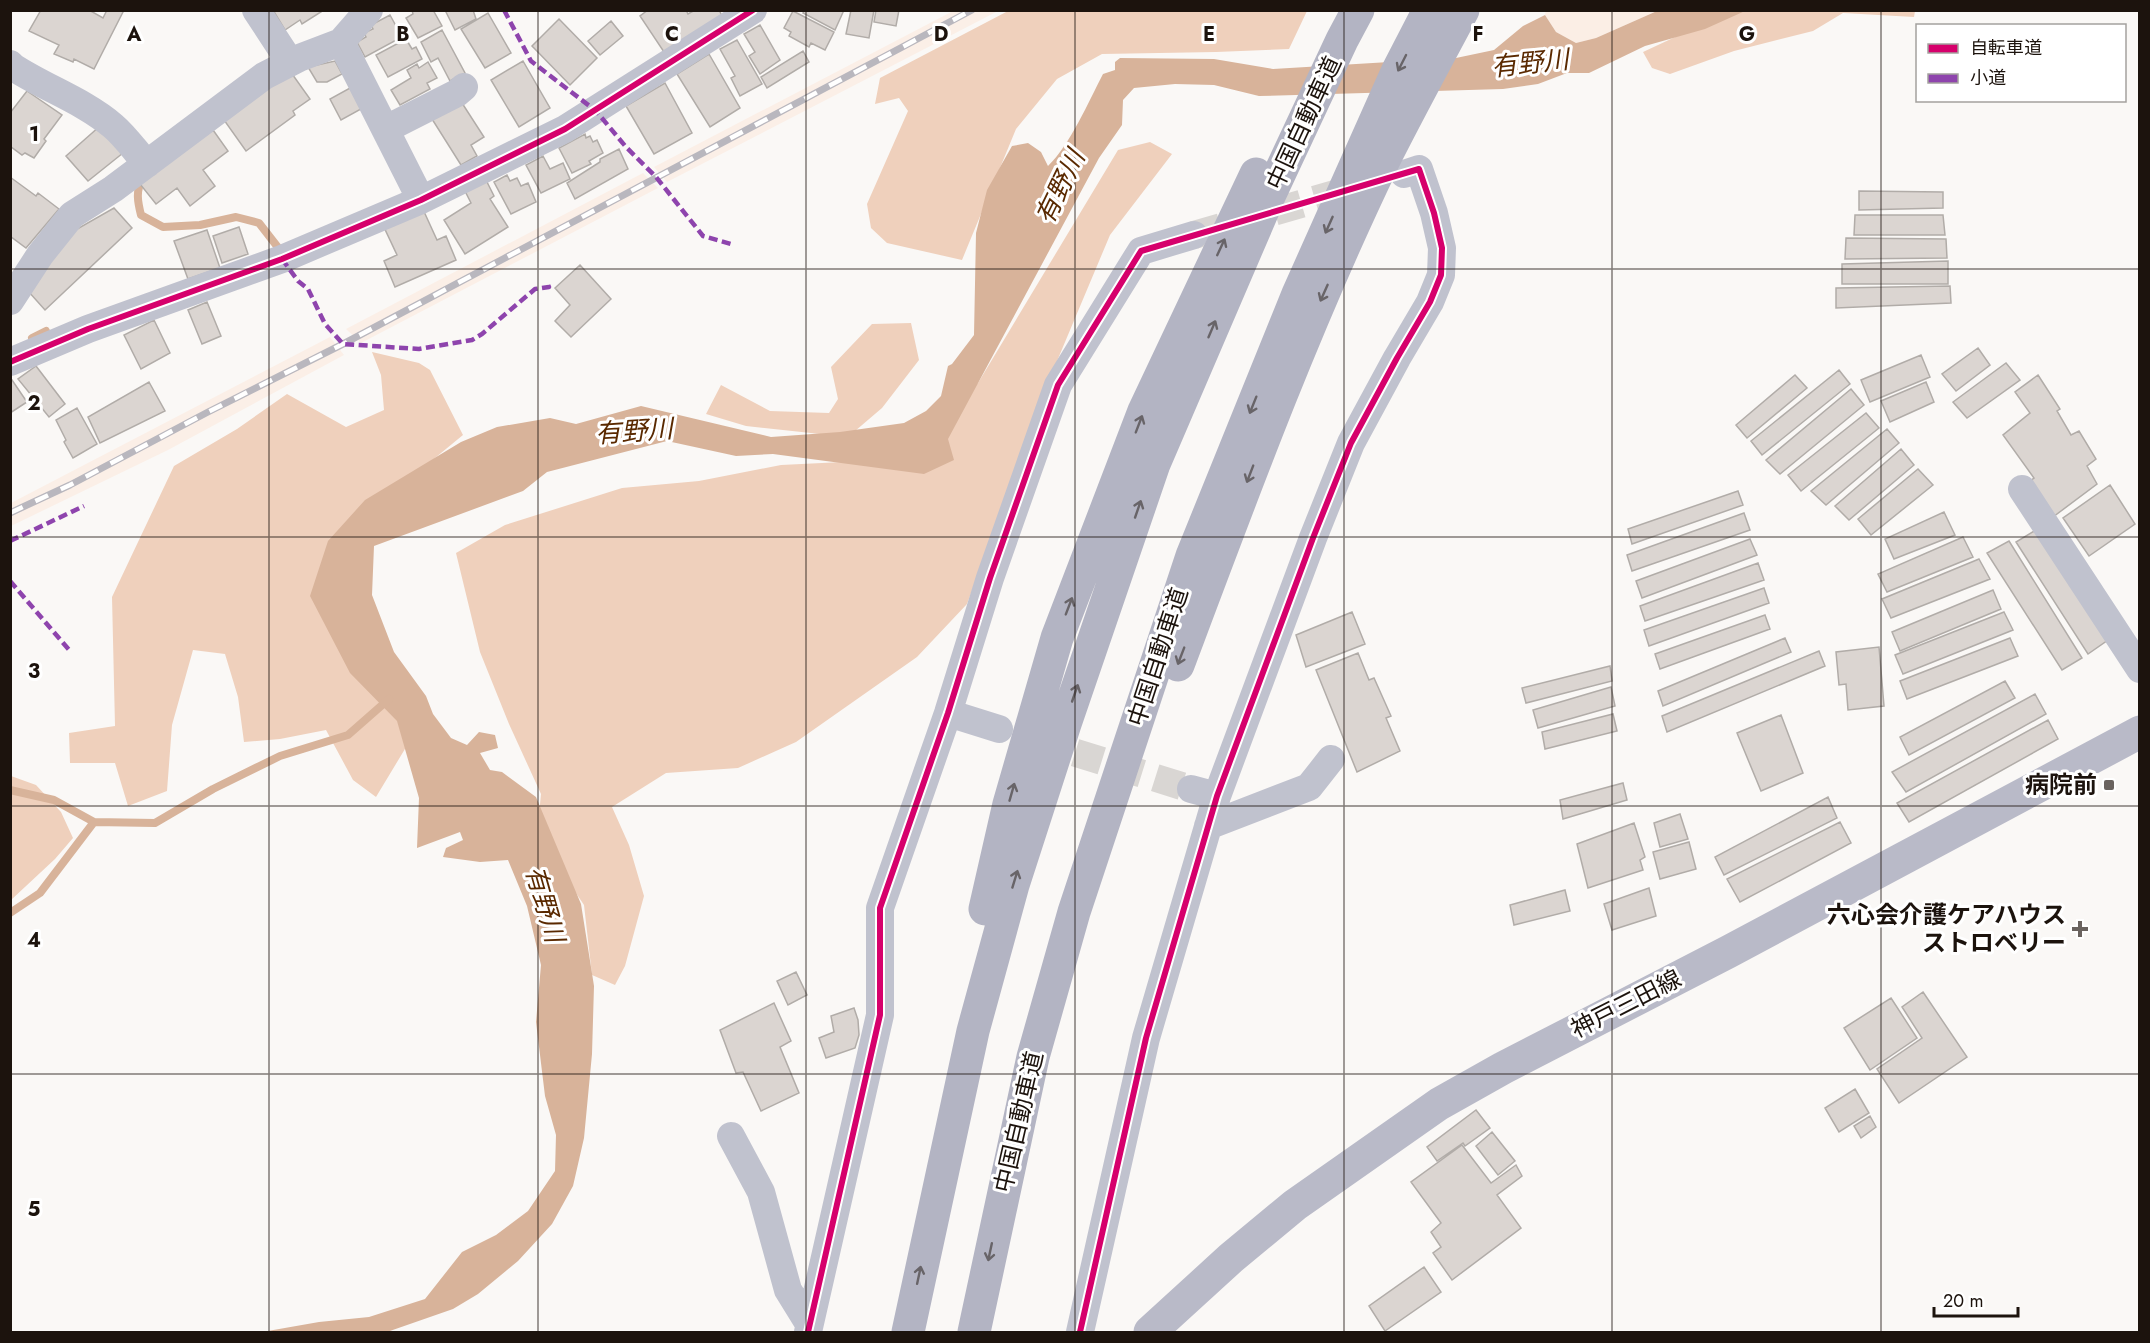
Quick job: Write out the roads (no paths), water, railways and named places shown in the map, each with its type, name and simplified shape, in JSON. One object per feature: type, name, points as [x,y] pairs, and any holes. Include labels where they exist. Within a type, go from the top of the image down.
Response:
[{"type":"highway","points":[[1257,198],[1337,10]]},
{"type":"highway","name":"中国自動車道","points":[[908,1332],[976,1019],[1013,885],[1065,724],[1154,464],[1257,198],[1358,10]]},
{"type":"highway","name":"中国自動車道","points":[[974,1332],[1033,1057],[1074,912],[1192,556],[1298,294],[1380,170],[1398,70],[1429,10]]},
{"type":"highway","points":[[1380,170],[1463,10]]},
{"type":"main road","name":"神戸三田線","points":[[1150,1332],[1231,1258],[1295,1205],[1439,1104],[2139,732]]},
{"type":"street","points":[[256,10],[290,63]]},
{"type":"street","points":[[10,301],[40,255],[72,215],[147,164],[264,76],[341,42],[369,10]]},
{"type":"street","points":[[10,362],[88,329],[282,260],[421,200],[565,129],[753,10]]},
{"type":"street","points":[[341,42],[421,200]]},
{"type":"street","points":[[10,64],[37,82],[100,116],[115,127],[147,164]]},
{"type":"street","points":[[386,129],[464,87]]},
{"type":"street","points":[[1080,1332],[1146,1038],[1208,826],[1204,793],[1352,442],[1430,302],[1441,275],[1442,248],[1434,213],[1419,169],[1380,170]]},
{"type":"street","points":[[808,1328],[880,1016],[880,908],[948,713],[990,578],[1058,385],[1141,251],[1194,235]]},
{"type":"street","points":[[2022,489],[2139,669]]},
{"type":"street","points":[[948,713],[999,729]]},
{"type":"street","points":[[1208,826],[1310,787],[1331,759]]},
{"type":"street","points":[[731,1136],[761,1192],[788,1290],[808,1328]]},
{"type":"water","name":"有野川","points":[[1657,11],[1745,11],[1705,29],[1645,46],[1589,73],[1567,73],[1538,84],[1503,89],[1259,96],[1214,85],[1175,84],[1134,88],[1123,100],[1122,125],[1099,158],[948,439],[954,460],[924,474],[773,454],[736,456],[667,441],[547,472],[523,491],[374,546],[372,595],[394,652],[426,696],[433,714],[451,738],[467,745],[479,732],[495,735],[498,748],[480,753],[490,770],[502,772],[536,797],[581,904],[594,986],[592,1054],[584,1138],[573,1186],[552,1224],[518,1261],[478,1294],[453,1309],[387,1332],[262,1332],[319,1322],[369,1317],[425,1299],[462,1252],[496,1235],[528,1211],[555,1171],[556,1135],[545,1096],[536,1022],[541,965],[527,906],[508,860],[480,862],[443,857],[446,848],[463,840],[460,832],[417,848],[419,798],[397,721],[350,673],[310,596],[328,541],[365,500],[461,442],[497,427],[550,418],[576,424],[641,406],[771,437],[840,432],[904,423],[926,411],[941,396],[948,366],[974,335],[976,233],[987,190],[1012,146],[1028,143],[1041,152],[1048,166],[1064,147],[1103,74],[1115,70],[1115,62],[1120,58],[1214,59],[1273,69],[1456,58],[1494,50],[1523,26],[1545,15],[1556,32],[1576,43],[1596,38]]},
{"type":"waterway","points":[[143,179],[138,192],[141,215],[163,227],[200,225],[236,217],[259,223],[280,250]]},
{"type":"waterway","points":[[32,338],[46,331]]},
{"type":"waterway","points":[[10,790],[54,800],[94,822],[155,823],[213,789],[280,756],[348,735],[389,699]]},
{"type":"waterway","points":[[10,913],[40,893],[94,822]]},
{"type":"tunnel","points":[[1194,235],[1359,187]]},
{"type":"tunnel","points":[[1035,740],[1191,789]]},
{"type":"railway","points":[[10,513],[70,485],[343,344],[972,10]]},
{"type":"place","name":"病院前","points":[[2109,785]]},
{"type":"place","name":"六心会介護ケアハウス ストロベリー","points":[[2080,929]]}]
